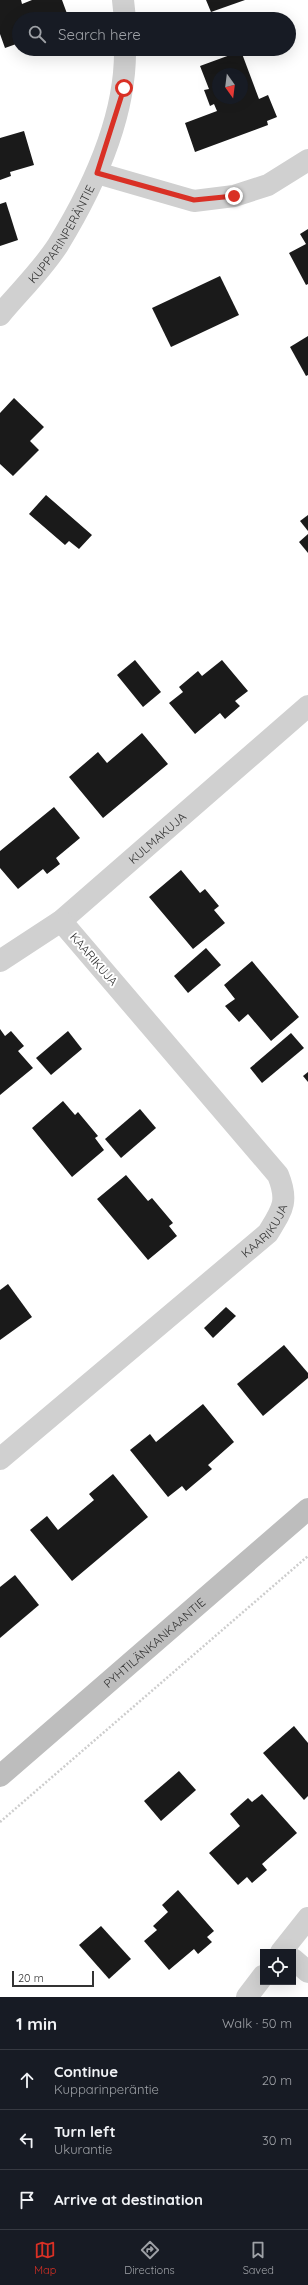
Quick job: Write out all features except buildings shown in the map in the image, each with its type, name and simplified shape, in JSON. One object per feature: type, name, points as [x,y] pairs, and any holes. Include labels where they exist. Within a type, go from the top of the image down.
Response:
[{"type":"street","points":[[123,0],[125,12]]},
{"type":"street","name":"KUPPARINPERÄNTIE","points":[[0,315],[57,246],[97,173],[124,88],[126,56]]},
{"type":"street","points":[[97,173],[194,200],[234,196],[268,185],[308,160]]},
{"type":"street","name":"KULMAKUJA","points":[[0,961],[61,921],[308,706]]},
{"type":"street","name":"KAARIKUJA","points":[[0,1459],[268,1233],[283,1209],[285,1191],[278,1175],[61,921]]},
{"type":"street","name":"PYHTILÄNKANKAANTIE","points":[[0,1776],[308,1509]]},
{"type":"street","points":[[288,1949],[308,1918]]},
{"type":"street","points":[[296,1962],[308,1972]]},
{"type":"street","points":[[247,1997],[260,1980]]},
{"type":"path","points":[[0,1822],[308,1556]]},
{"type":"route","points":[[124,88],[97,173],[194,200],[234,196]]}]
